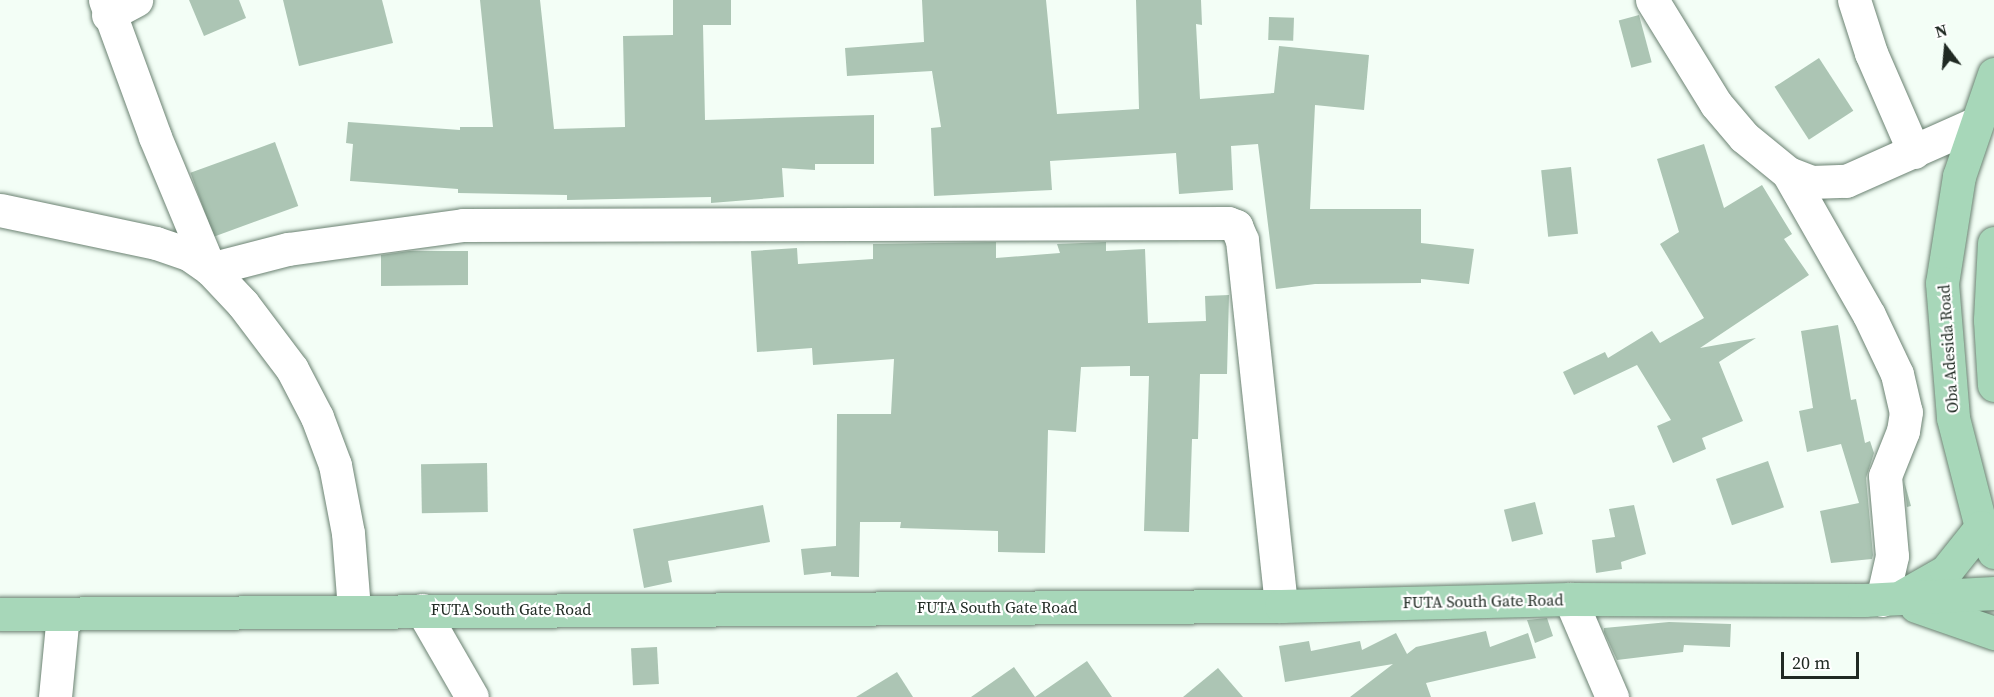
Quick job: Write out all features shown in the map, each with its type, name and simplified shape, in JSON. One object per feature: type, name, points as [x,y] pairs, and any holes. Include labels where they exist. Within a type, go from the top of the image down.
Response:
[{"type":"main road","name":"Oba Adesida Road","points":[[1987,539],[1953,418],[1942,283],[1949,221],[1974,124],[1994,74]]},
{"type":"main road","points":[[1994,243],[1990,320],[1994,385]]},
{"type":"main road","points":[[1888,600],[1947,571],[1987,539]]},
{"type":"main road","name":"FUTA South Gate Road","points":[[0,614],[354,609],[1281,606],[1570,599],[1888,600],[1994,593]]},
{"type":"main road","points":[[1888,600],[1994,633]]},
{"type":"street","points":[[136,0],[106,7],[210,269]]},
{"type":"street","points":[[1652,0],[1716,104],[1744,137],[1788,173],[1811,182],[1846,181],[1974,124]]},
{"type":"street","points":[[1854,0],[1871,53],[1914,152]]},
{"type":"street","points":[[1788,173],[1869,315],[1897,374],[1906,412],[1903,431],[1886,476],[1892,556],[1888,600]]},
{"type":"street","points":[[0,210],[156,243],[190,255],[210,269],[243,304],[292,369],[317,417],[335,465],[348,533],[354,609]]},
{"type":"street","points":[[210,269],[288,249],[463,225],[1228,223],[1236,226],[1242,240],[1281,606]]},
{"type":"street","points":[[1570,599],[1611,697]]},
{"type":"street","points":[[422,610],[472,697]]},
{"type":"street","points":[[55,697],[63,614]]},
{"type":"building","points":[[189,0],[239,0],[246,18],[204,36]]},
{"type":"building","points":[[283,0],[382,0],[393,43],[299,66]]},
{"type":"building","points":[[480,0],[540,0],[554,129],[625,127],[623,36],[673,35],[673,0],[731,0],[731,25],[703,25],[705,120],[874,115],[874,164],[815,164],[815,170],[782,168],[784,197],[711,203],[711,197],[567,200],[567,195],[458,193],[458,189],[350,181],[353,144],[346,143],[348,122],[460,130],[460,127],[493,127]]},
{"type":"building","points":[[922,0],[1046,0],[1057,114],[1139,109],[1136,0],[1201,0],[1202,25],[1196,24],[1200,99],[1274,93],[1279,46],[1369,55],[1364,110],[1315,105],[1310,209],[1421,209],[1421,243],[1474,249],[1469,284],[1421,279],[1421,283],[1315,284],[1276,289],[1258,144],[1231,146],[1233,190],[1179,194],[1176,153],[1050,161],[1052,190],[934,196],[931,128],[941,127],[932,71],[847,76],[845,48],[924,42]]},
{"type":"building","points":[[1639,15],[1652,62],[1631,68],[1619,20]]},
{"type":"building","points":[[1269,17],[1294,18],[1293,41],[1268,40]]},
{"type":"building","points":[[1819,58],[1853,111],[1809,140],[1775,87]]},
{"type":"building","points":[[275,142],[298,206],[214,237],[190,173]]},
{"type":"building","points":[[1704,144],[1724,208],[1762,185],[1792,234],[1784,239],[1809,275],[1700,348],[1756,338],[1719,362],[1743,421],[1702,438],[1706,449],[1673,463],[1657,426],[1671,420],[1637,365],[1574,395],[1563,372],[1605,352],[1608,358],[1652,331],[1660,343],[1704,318],[1660,244],[1679,232],[1657,159]]},
{"type":"building","points":[[1571,167],[1578,234],[1548,237],[1541,170]]},
{"type":"building","points":[[996,242],[996,258],[1060,253],[1057,244],[1106,242],[1106,251],[1145,249],[1148,323],[1206,321],[1205,296],[1229,295],[1227,374],[1200,374],[1198,439],[1192,439],[1189,532],[1144,531],[1149,376],[1130,376],[1130,366],[1081,367],[1076,432],[1048,430],[1045,553],[998,552],[998,531],[900,528],[901,522],[860,522],[859,577],[831,576],[831,572],[804,575],[801,549],[836,546],[837,414],[891,414],[894,359],[813,365],[812,348],[757,352],[751,251],[797,248],[798,264],[873,259],[873,244]]},
{"type":"building","points":[[409,251],[468,251],[468,285],[381,286],[381,255]]},
{"type":"building","points":[[1838,325],[1851,400],[1856,399],[1865,443],[1870,441],[1874,453],[1866,478],[1873,555],[1872,559],[1831,563],[1820,511],[1859,503],[1841,444],[1807,452],[1799,411],[1813,408],[1801,331]]},
{"type":"building","points":[[1768,461],[1784,507],[1732,525],[1716,479]]},
{"type":"building","points":[[487,463],[488,512],[422,513],[421,464]]},
{"type":"building","points":[[1904,481],[1911,506],[1907,507]]},
{"type":"building","points":[[1535,502],[1543,534],[1512,542],[1504,510]]},
{"type":"building","points":[[763,505],[770,542],[668,561],[672,582],[644,588],[633,529]]},
{"type":"building","points":[[1634,505],[1646,554],[1621,562],[1622,569],[1596,573],[1592,540],[1615,537],[1609,509]]},
{"type":"building","points":[[1547,618],[1553,636],[1535,643],[1527,620]]},
{"type":"building","points":[[1669,622],[1731,624],[1730,647],[1684,645],[1683,652],[1617,660],[1604,632],[1604,628]]},
{"type":"building","points":[[1486,631],[1490,647],[1528,633],[1536,658],[1426,683],[1431,697],[1350,697],[1393,664],[1285,682],[1279,646],[1309,641],[1311,651],[1360,641],[1362,650],[1396,633],[1407,654],[1416,647]]},
{"type":"building","points":[[657,647],[659,684],[633,685],[631,648]]},
{"type":"building","points":[[1087,661],[1112,697],[1035,697]]},
{"type":"building","points":[[1014,667],[1035,697],[971,697]]},
{"type":"building","points":[[1218,668],[1243,697],[1183,697]]},
{"type":"building","points":[[897,672],[913,697],[856,697]]}]
